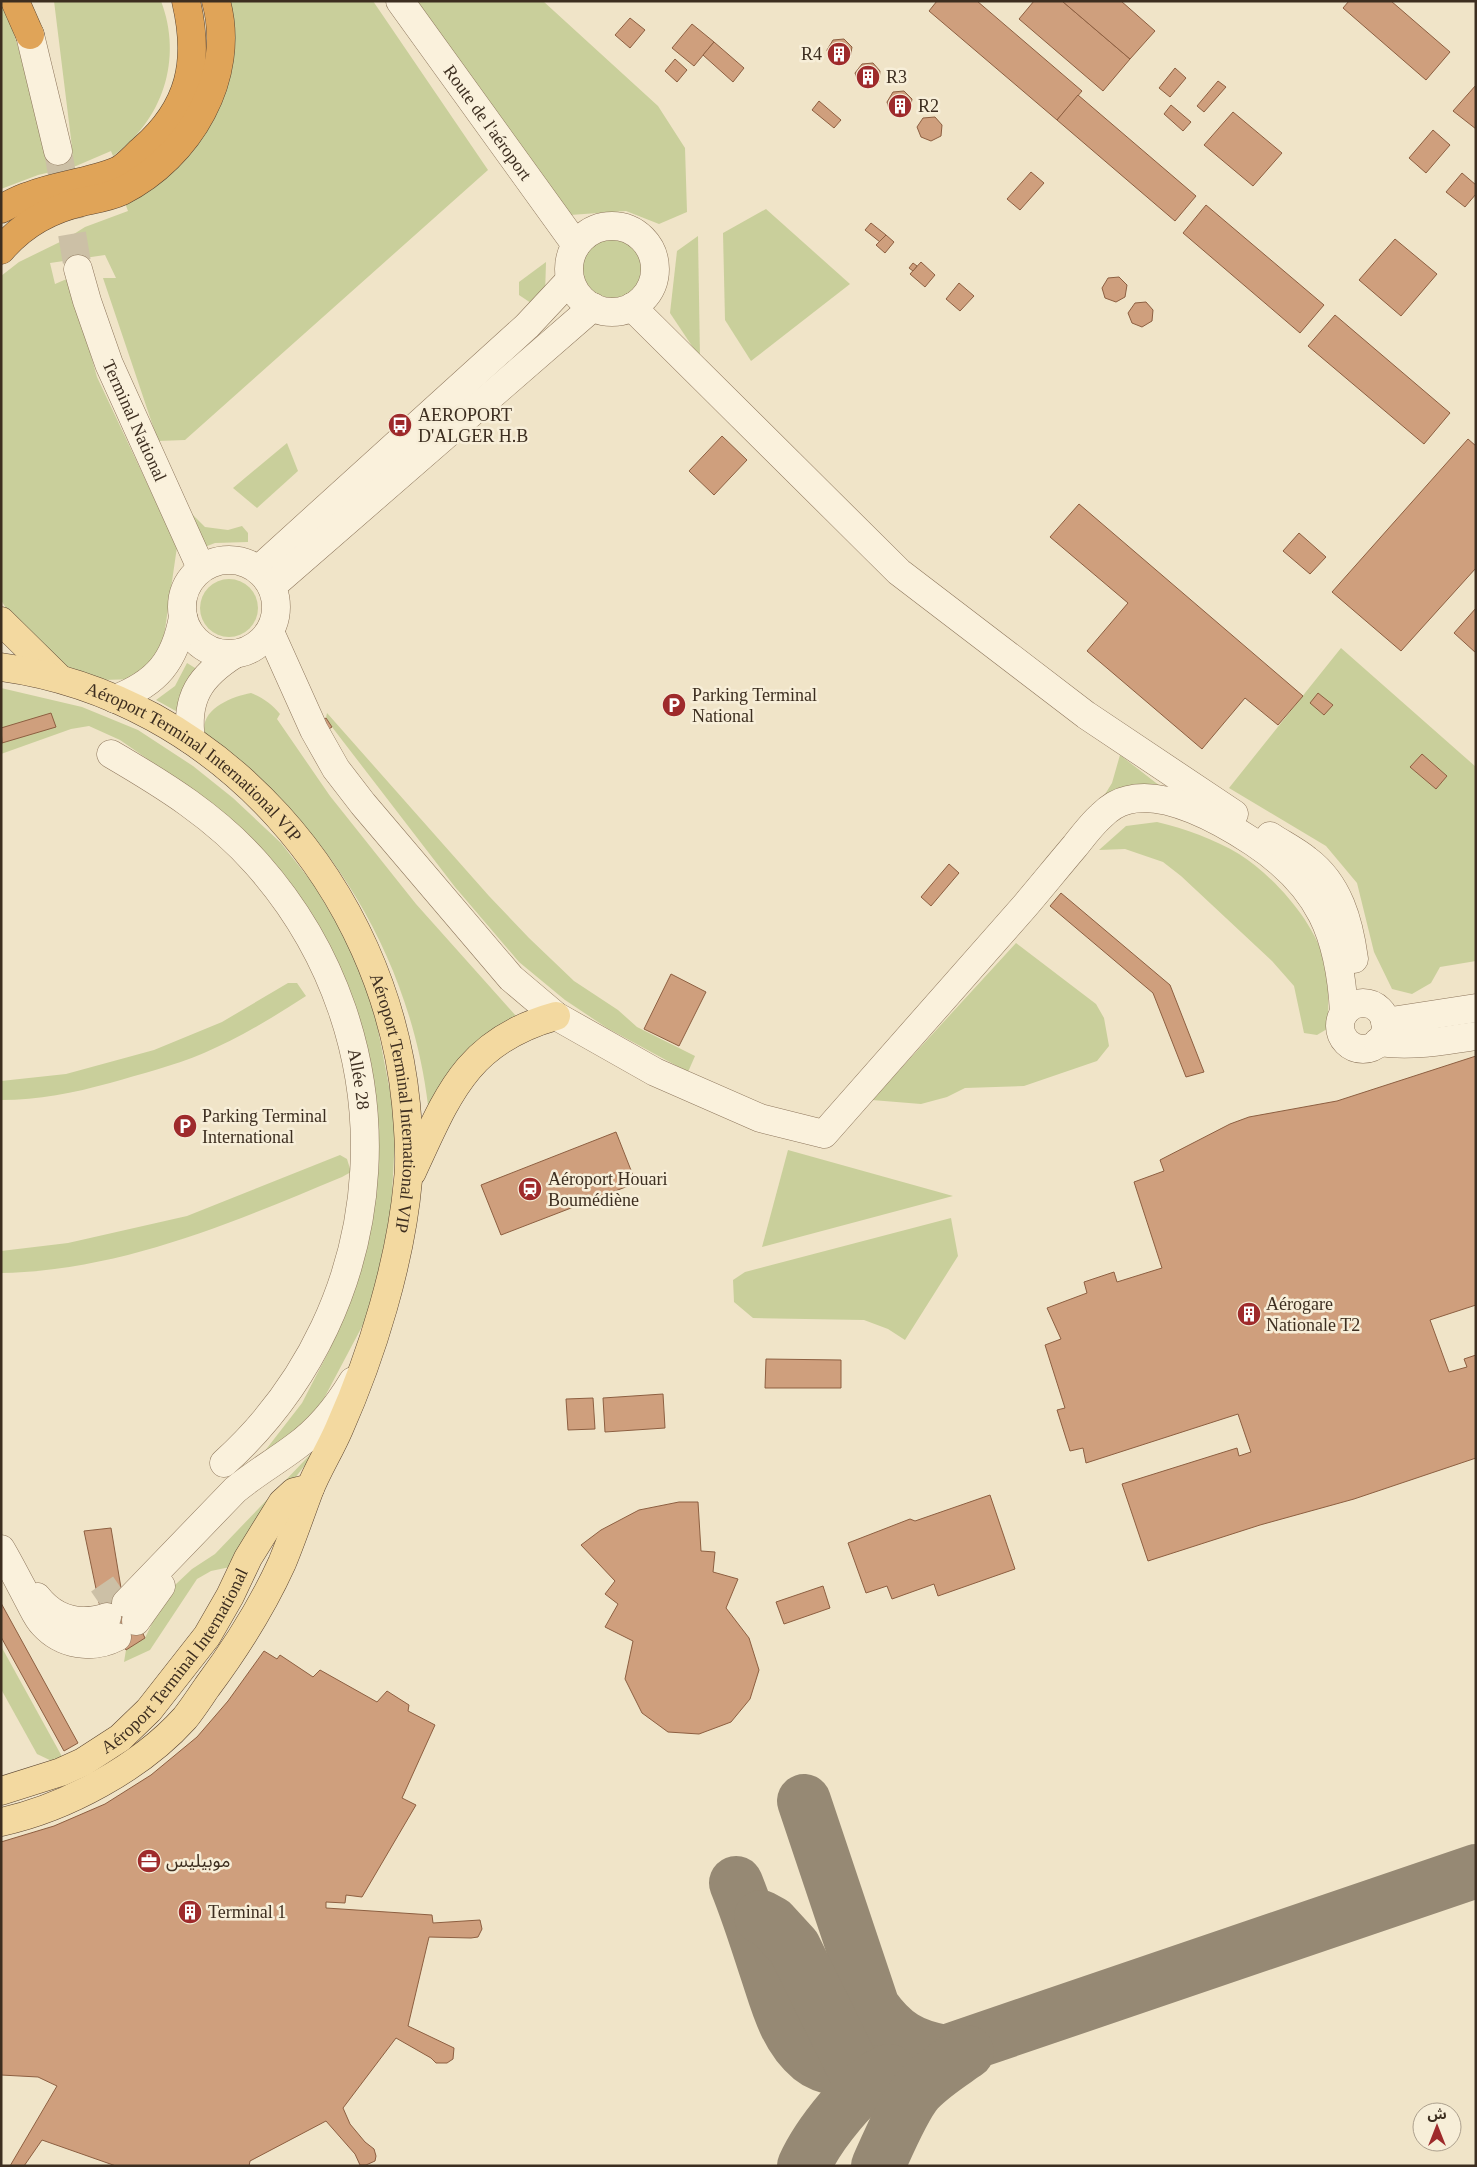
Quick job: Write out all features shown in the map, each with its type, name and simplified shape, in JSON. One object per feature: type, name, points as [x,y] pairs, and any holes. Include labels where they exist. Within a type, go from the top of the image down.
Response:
[{"type":"highway","points":[[15,1],[30,35]]},
{"type":"highway","points":[[30,1],[30,35]]},
{"type":"highway","points":[[1,209],[30,196],[119,170],[152,142],[172,117],[185,92],[192,67],[191,23],[186,1]]},
{"type":"highway","points":[[1,250],[18,233],[48,214],[74,204],[100,200],[122,191],[159,166],[175,150],[189,133],[211,94],[217,72],[220,28],[216,1]]},
{"type":"main road","points":[[1,621],[59,678]]},
{"type":"main road","points":[[1,667],[59,678]]},
{"type":"main road","name":"Aéroport Terminal International VIP","points":[[1,1822],[37,1812],[96,1785],[144,1754],[186,1717],[225,1663],[266,1596],[283,1561],[310,1488],[339,1430],[369,1350],[390,1280],[402,1226],[409,1178],[408,1126],[403,1075],[393,1025],[377,977],[357,930],[332,886],[303,844],[269,806],[232,771],[191,740],[150,716],[115,699],[59,678]]},
{"type":"main road","points":[[409,1178],[444,1103],[467,1068],[498,1040],[529,1024],[556,1016]]},
{"type":"main road","name":"Aéroport Terminal International","points":[[1,1791],[61,1772],[82,1762],[120,1738],[149,1710],[207,1636],[230,1596],[248,1558],[282,1503],[294,1492],[310,1488]]},
{"type":"street","name":"Route de l'aéroport","points":[[400,1],[576,245]]},
{"type":"street","points":[[30,35],[58,151]]},
{"type":"street","points":[[609,226],[622,227],[635,232],[645,241],[652,252],[655,273],[648,292],[632,307],[613,312],[593,307],[579,296],[570,280],[569,262],[576,245],[584,235],[596,229],[609,226]]},
{"type":"street","name":"Terminal National","points":[[78,269],[109,364],[202,568]]},
{"type":"street","points":[[266,578],[528,326],[570,280]]},
{"type":"street","points":[[266,578],[389,487],[593,307]]},
{"type":"street","points":[[632,307],[899,572],[1086,715],[1212,800],[1307,860],[1324,876],[1337,896],[1347,918],[1352,1008],[1340,1026],[1346,1041],[1357,1048],[1365,1048],[1382,1032],[1476,1008]]},
{"type":"street","points":[[191,740],[190,711],[200,684],[215,668],[235,654],[249,650],[261,643],[270,632],[277,609],[266,578],[249,563],[231,560],[212,562],[202,568],[192,578],[185,590],[182,603],[183,617],[188,630],[197,641],[208,649],[221,653],[235,654]]},
{"type":"street","points":[[115,699],[133,692],[149,682],[162,669],[176,645],[183,617]]},
{"type":"street","points":[[270,632],[314,730],[349,787],[511,978],[556,1016],[630,1059],[707,1096],[760,1118],[824,1134],[1101,815],[1126,800],[1154,797],[1186,807],[1241,835],[1272,856],[1304,887],[1318,904],[1334,941],[1352,1008]]},
{"type":"street","name":"Allée 28","points":[[111,754],[177,794],[209,818],[239,844],[273,882],[302,924],[327,971],[346,1020],[359,1072],[365,1128],[364,1186],[358,1225],[346,1274],[324,1330],[294,1382],[261,1427],[224,1463]]},
{"type":"street","points":[[1352,1008],[1368,1003],[1379,1010],[1382,1032],[1393,1044],[1426,1043],[1476,1036]]},
{"type":"street","points":[[1,1548],[41,1622],[52,1633],[65,1641],[80,1645],[95,1645],[119,1613],[218,1508],[254,1474],[296,1446],[314,1430],[346,1393],[369,1350]]},
{"type":"street","points":[[1,1548],[46,1596],[58,1603],[119,1613]]},
{"type":"green space","points":[[1,1],[3,1],[21,56],[47,150],[72,147],[54,1],[161,1],[170,45],[169,66],[164,87],[145,125],[113,156],[111,151],[76,166],[38,175],[1,189]]},
{"type":"green space","points":[[214,1],[373,1],[488,170],[185,440],[158,441],[103,278],[116,278],[105,255],[50,263],[55,284],[69,278],[97,377],[177,547],[162,650],[137,679],[103,680],[52,661],[7,610],[1,600],[1,276],[19,262],[66,239],[85,227],[128,211],[125,203],[205,118]]},
{"type":"green space","points":[[410,1],[543,1],[658,106],[685,148],[687,212],[659,224],[626,211],[570,215]]},
{"type":"green space","points":[[766,209],[850,284],[751,361],[725,320],[723,233]]},
{"type":"green space","points":[[613,236],[625,238],[635,245],[642,255],[644,267],[642,279],[635,289],[625,296],[613,298],[601,296],[591,289],[584,279],[582,267],[584,255],[591,245],[601,238]]},
{"type":"green space","points":[[698,236],[700,358],[670,313],[677,251]]},
{"type":"green space","points":[[546,262],[545,295],[534,305],[519,295],[519,282]]},
{"type":"green space","points":[[287,443],[298,471],[257,508],[233,488]]},
{"type":"green space","points":[[190,512],[205,527],[228,530],[242,526],[248,533],[248,542],[215,543],[202,548]]},
{"type":"green space","points":[[229,579],[245,584],[253,592],[258,608],[253,624],[245,632],[229,637],[213,632],[205,624],[200,608],[205,592],[213,584]]},
{"type":"green space","points":[[1341,648],[1476,767],[1476,961],[1440,967],[1431,983],[1412,994],[1392,989],[1374,952],[1357,883],[1326,846],[1229,788]]},
{"type":"green space","points":[[187,663],[200,671],[183,715],[156,700],[175,686]]},
{"type":"green space","points":[[1,688],[82,707],[138,730],[193,766],[233,798],[281,843],[314,885],[348,943],[374,1009],[393,1107],[395,1140],[391,1210],[378,1275],[366,1319],[321,1404],[301,1430],[264,1452],[302,1403],[330,1349],[351,1288],[365,1225],[336,979],[175,778],[120,740],[89,726],[71,729],[1,754]]},
{"type":"green space","points":[[251,693],[274,707],[280,714],[277,719],[330,796],[416,904],[525,1026],[461,1066],[428,1105],[421,1062],[410,1019],[396,977],[378,937],[357,898],[332,861],[305,827],[275,795],[207,740],[204,730],[205,721],[209,714],[224,702]]},
{"type":"green space","points":[[327,713],[489,896],[529,938],[574,981],[618,1010],[637,1027],[695,1056],[688,1072],[607,1028],[565,1000],[519,962],[455,887],[332,727],[326,718]]},
{"type":"green space","points":[[1120,755],[1160,786],[1099,804],[1112,783]]},
{"type":"green space","points":[[1157,822],[1200,835],[1239,854],[1266,875],[1292,902],[1313,933],[1325,964],[1328,996],[1327,1029],[1317,1035],[1304,1033],[1294,986],[1272,961],[1181,876],[1163,862],[1125,849],[1099,850],[1126,826]]},
{"type":"green space","points":[[1016,943],[1096,1004],[1104,1018],[1109,1046],[1097,1061],[1024,1086],[965,1088],[947,1097],[921,1104],[872,1100]]},
{"type":"green space","points":[[288,983],[297,983],[306,996],[256,1027],[204,1053],[157,1070],[83,1090],[42,1097],[1,1100],[1,1081],[66,1074],[154,1050],[222,1022]]},
{"type":"green space","points":[[788,1150],[953,1196],[762,1247]]},
{"type":"green space","points":[[340,1155],[347,1159],[351,1172],[218,1227],[133,1254],[46,1270],[1,1273],[1,1251],[68,1243],[187,1216]]},
{"type":"green space","points":[[951,1218],[958,1256],[905,1340],[888,1329],[864,1320],[753,1318],[734,1302],[733,1280],[745,1272]]},
{"type":"green space","points":[[327,1437],[273,1506],[230,1567],[211,1571],[197,1579],[150,1650],[124,1662],[126,1650],[145,1638],[159,1609],[175,1585],[192,1569],[215,1554]]},
{"type":"green space","points":[[1,1646],[65,1762],[56,1763],[37,1754],[1,1689]]},
{"type":"building","points":[[937,1],[977,1],[1082,91],[1057,120],[929,11]]},
{"type":"building","points":[[1034,1],[1062,1],[1130,59],[1103,91],[1019,19]]},
{"type":"building","points":[[1062,1],[1121,1],[1155,31],[1130,59]]},
{"type":"building","points":[[1349,1],[1391,1],[1450,52],[1426,80],[1343,8]]},
{"type":"building","points":[[630,18],[645,30],[630,48],[615,35]]},
{"type":"building","points":[[692,24],[714,42],[694,66],[672,48]]},
{"type":"building","name":"R4","points":[[844,39],[852,47],[850,58],[841,64],[830,60],[827,50],[833,40]]},
{"type":"building","points":[[714,42],[744,68],[733,82],[703,55]]},
{"type":"building","points":[[675,59],[687,70],[677,82],[665,71]]},
{"type":"building","name":"R3","points":[[873,63],[880,71],[879,82],[869,88],[859,84],[855,73],[862,64]]},
{"type":"building","points":[[1175,68],[1186,78],[1170,97],[1159,88]]},
{"type":"building","points":[[1218,81],[1226,87],[1204,112],[1197,106]]},
{"type":"building","points":[[1476,85],[1476,129],[1453,111]]},
{"type":"building","name":"R2","points":[[904,91],[912,99],[910,110],[901,116],[890,112],[887,102],[893,92]]},
{"type":"building","points":[[1078,95],[1196,196],[1175,221],[1057,120]]},
{"type":"building","points":[[819,101],[841,120],[834,128],[812,110]]},
{"type":"building","points":[[1171,105],[1191,122],[1183,131],[1164,114]]},
{"type":"building","points":[[1233,112],[1282,153],[1253,186],[1204,145]]},
{"type":"building","points":[[935,117],[942,125],[941,136],[931,141],[921,137],[917,127],[923,118]]},
{"type":"building","points":[[1433,130],[1450,145],[1426,173],[1409,158]]},
{"type":"building","points":[[1031,172],[1044,183],[1020,210],[1007,199]]},
{"type":"building","points":[[1462,173],[1476,185],[1476,194],[1465,207],[1446,192]]},
{"type":"building","points":[[1206,205],[1324,305],[1300,333],[1183,233]]},
{"type":"building","points":[[871,223],[886,235],[880,242],[865,230]]},
{"type":"building","points":[[886,235],[894,242],[885,253],[876,245]]},
{"type":"building","points":[[1395,239],[1437,274],[1401,316],[1359,280]]},
{"type":"building","points":[[921,262],[935,275],[925,287],[910,274]]},
{"type":"building","points":[[913,263],[917,266],[913,271],[909,268]]},
{"type":"building","points":[[1119,277],[1127,285],[1125,297],[1116,302],[1105,298],[1102,288],[1108,278]]},
{"type":"building","points":[[959,283],[974,296],[960,311],[946,299]]},
{"type":"building","points":[[1146,302],[1153,310],[1152,321],[1142,327],[1132,323],[1128,313],[1135,303]]},
{"type":"building","points":[[1335,315],[1450,413],[1424,444],[1308,346]]},
{"type":"building","points":[[722,436],[747,460],[714,495],[689,471]]},
{"type":"building","points":[[1468,439],[1476,446],[1476,568],[1401,651],[1332,592]]},
{"type":"building","points":[[1079,504],[1303,696],[1278,725],[1245,698],[1202,749],[1087,651],[1128,603],[1050,537]]},
{"type":"building","points":[[1299,533],[1326,557],[1310,574],[1283,551]]},
{"type":"building","points":[[1476,608],[1476,653],[1454,633]]},
{"type":"building","points":[[1318,693],[1333,705],[1324,715],[1310,703]]},
{"type":"building","points":[[51,713],[56,727],[2,743],[1,728]]},
{"type":"building","points":[[326,718],[332,727],[322,733],[316,724]]},
{"type":"building","points":[[1422,754],[1447,776],[1436,789],[1410,767]]},
{"type":"building","points":[[949,864],[959,873],[931,906],[921,897]]},
{"type":"building","points":[[1061,893],[1170,985],[1204,1072],[1186,1077],[1153,993],[1050,906]]},
{"type":"building","points":[[671,974],[706,992],[679,1046],[644,1029]]},
{"type":"building","name":"Aérogare Nationale T2","points":[[1476,1056],[1476,1305],[1430,1320],[1449,1372],[1467,1367],[1464,1359],[1476,1355],[1476,1458],[1354,1499],[1260,1525],[1148,1561],[1122,1484],[1237,1448],[1239,1456],[1251,1452],[1238,1414],[1086,1463],[1083,1448],[1070,1451],[1057,1410],[1065,1408],[1045,1345],[1061,1339],[1047,1308],[1087,1293],[1084,1282],[1114,1272],[1117,1282],[1162,1268],[1134,1182],[1164,1171],[1160,1160],[1230,1124],[1249,1117],[1337,1101]]},
{"type":"building","points":[[616,1132],[636,1183],[501,1235],[481,1185]]},
{"type":"building","points":[[766,1359],[841,1360],[841,1388],[765,1388]]},
{"type":"building","points":[[663,1394],[665,1428],[605,1432],[603,1398]]},
{"type":"building","points":[[593,1398],[595,1429],[568,1430],[566,1399]]},
{"type":"building","points":[[990,1495],[1015,1569],[938,1596],[934,1584],[892,1599],[887,1586],[866,1593],[848,1543],[910,1519],[915,1521]]},
{"type":"building","points":[[679,1502],[698,1502],[701,1551],[715,1552],[713,1572],[738,1579],[726,1608],[749,1638],[759,1670],[750,1699],[731,1722],[699,1734],[668,1732],[642,1713],[625,1679],[633,1641],[605,1627],[618,1604],[605,1594],[615,1581],[581,1545],[601,1530],[639,1510]]},
{"type":"building","points":[[111,1528],[121,1588],[145,1638],[126,1650],[99,1603],[84,1531]]},
{"type":"building","points":[[823,1586],[830,1608],[784,1624],[776,1602]]},
{"type":"building","points":[[1,1603],[78,1743],[64,1751],[1,1637]]},
{"type":"building","name":"Terminal 1","points":[[264,1651],[277,1659],[280,1655],[313,1677],[320,1670],[377,1702],[387,1691],[409,1705],[408,1711],[435,1725],[402,1798],[416,1805],[362,1897],[346,1895],[345,1903],[326,1902],[326,1908],[432,1915],[433,1923],[480,1920],[482,1929],[478,1937],[429,1937],[408,2026],[454,2048],[453,2059],[447,2063],[436,2063],[431,2058],[396,2038],[343,2108],[350,2124],[365,2142],[374,2149],[375,2161],[366,2165],[360,2165],[355,2154],[326,2121],[250,2161],[249,2166],[116,2166],[42,2140],[24,2166],[10,2166],[57,2086],[38,2077],[1,2075],[1,1842],[54,1826],[105,1804],[151,1775],[197,1737],[228,1701]]},
{"type":"taxiway","points":[[804,1801],[873,2007],[880,2017],[904,2038],[913,2043],[945,2052],[1476,1871]]},
{"type":"taxiway","points":[[736,1883],[782,2016],[794,2039],[818,2063],[835,2069],[881,2073]]},
{"type":"taxiway","points":[[761,1917],[772,1923],[794,1947],[855,2071],[860,2090]]},
{"type":"taxiway","points":[[878,2166],[902,2116],[918,2090],[967,2052]]},
{"type":"taxiway","points":[[804,2166],[819,2140],[840,2111],[865,2086],[889,2071]]},
{"type":"tunnel","points":[[58,151],[78,269]]},
{"type":"tunnel","points":[[99,1603],[121,1588]]},
{"type":"place","name":"R4","points":[[839,54]]},
{"type":"place","name":"R3","points":[[868,77]]},
{"type":"place","name":"R2","points":[[900,106]]},
{"type":"place","name":"AEROPORT D'ALGER H.B","points":[[400,425]]},
{"type":"place","name":"Parking Terminal National","points":[[674,705]]},
{"type":"place","name":"Parking Terminal International","points":[[185,1126]]},
{"type":"place","name":"Aéroport Houari Boumédiène","points":[[530,1189]]},
{"type":"place","name":"Aérogare Nationale T2","points":[[1249,1314]]},
{"type":"place","name":"موبيليس","points":[[149,1861]]},
{"type":"place","name":"Terminal 1","points":[[190,1912]]}]
